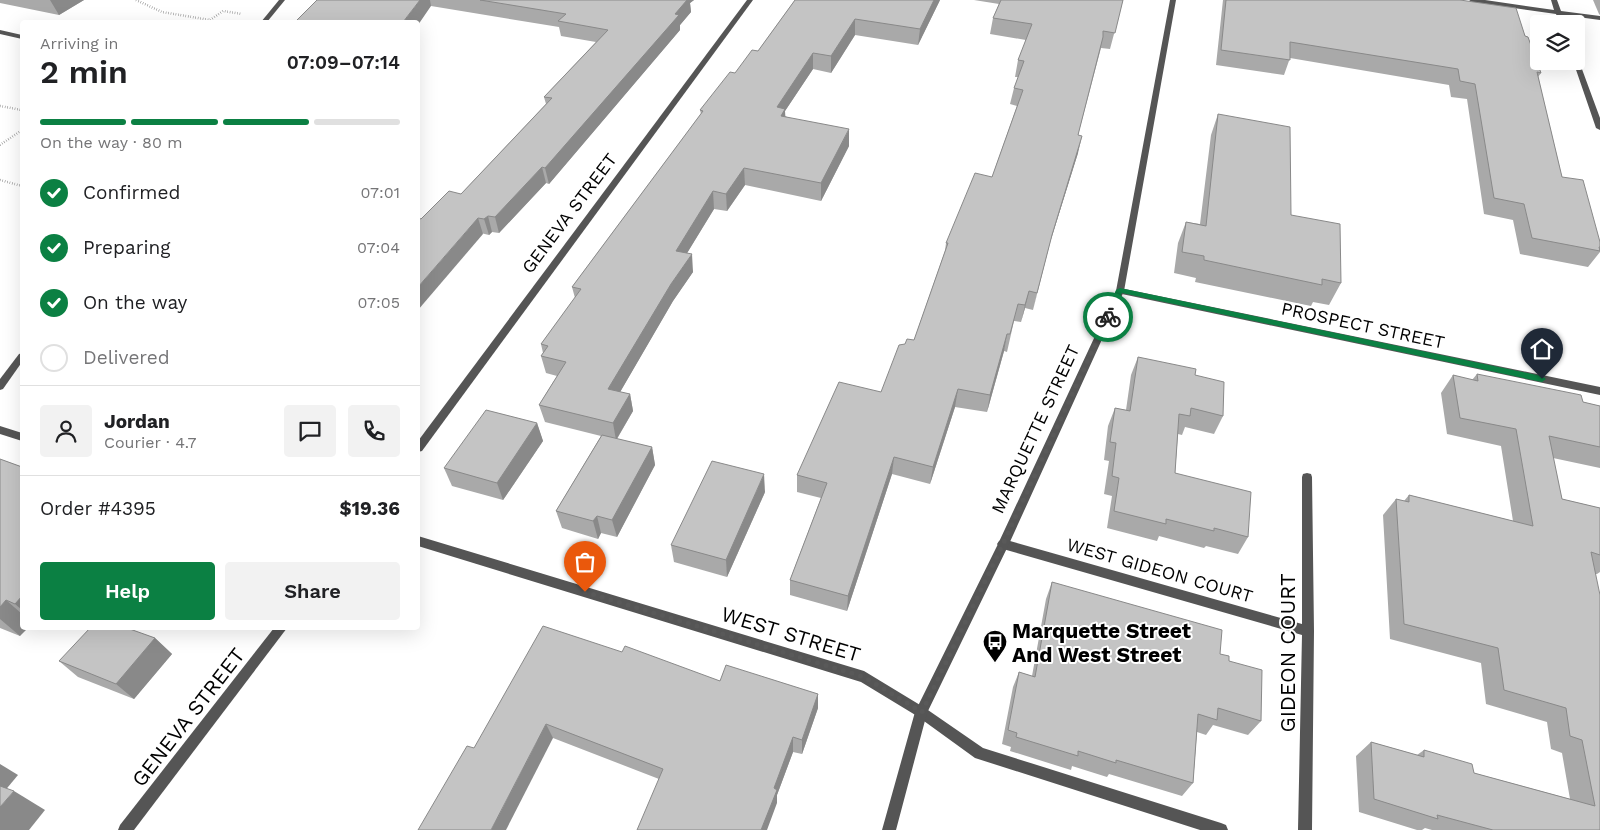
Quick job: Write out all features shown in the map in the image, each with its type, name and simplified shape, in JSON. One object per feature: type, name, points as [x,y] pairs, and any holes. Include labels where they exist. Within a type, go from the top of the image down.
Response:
[{"type":"street","points":[[266,20],[282,0]]},
{"type":"street","name":"GENEVA STREET","points":[[420,445],[750,0]]},
{"type":"street","name":"MARQUETTE STREET","points":[[890,830],[922,712],[1003,544],[1120,290],[1173,0]]},
{"type":"street","points":[[1472,0],[1600,18]]},
{"type":"street","points":[[1554,0],[1559,15]]},
{"type":"street","points":[[0,32],[20,37]]},
{"type":"street","points":[[1579,70],[1600,128]]},
{"type":"street","name":"PROSPECT STREET","points":[[1120,290],[1600,392]]},
{"type":"street","points":[[0,386],[20,359]]},
{"type":"street","points":[[0,430],[20,436]]},
{"type":"street","name":"GIDEON COURT","points":[[1305,830],[1308,631],[1307,477]]},
{"type":"street","name":"WEST STREET","points":[[420,542],[864,677],[922,712],[980,753],[1221,830]]},
{"type":"street","name":"WEST GIDEON COURT","points":[[1003,544],[1308,631]]},
{"type":"street","name":"GENEVA STREET","points":[[125,830],[280,630]]},
{"type":"path","points":[[136,0],[162,12],[210,20],[223,11]]},
{"type":"path","points":[[217,10],[242,14]]},
{"type":"path","points":[[0,106],[20,110]]},
{"type":"path","points":[[0,145],[20,131]]},
{"type":"path","points":[[0,180],[20,185]]},
{"type":"building","points":[[317,0],[420,0],[405,20],[297,20]]},
{"type":"building","points":[[480,0],[687,0],[675,14],[679,15],[545,168],[542,167],[495,217],[478,218],[420,285],[420,219],[449,191],[461,194],[552,98],[544,97],[608,30],[558,21],[566,14]]},
{"type":"building","points":[[795,0],[934,0],[920,29],[855,19],[831,56],[813,53],[777,107],[785,109],[781,116],[849,129],[821,183],[744,168],[726,194],[713,191],[676,251],[692,254],[671,284],[608,389],[630,394],[613,423],[539,405],[566,362],[541,356],[548,346],[541,344],[581,289],[572,287],[703,111],[700,110],[730,72],[735,73],[752,50],[758,51]]},
{"type":"building","points":[[1001,0],[1123,0],[1115,33],[1103,31],[1078,135],[1082,136],[1052,235],[1037,293],[1029,291],[1025,305],[1018,304],[1010,334],[1007,334],[990,395],[958,389],[933,467],[894,457],[848,596],[790,580],[827,483],[797,475],[839,382],[881,392],[899,345],[905,344],[907,339],[914,340],[948,243],[946,243],[975,173],[992,177],[1023,90],[1014,88],[1024,61],[1018,60],[1032,24],[993,18]]},
{"type":"building","points":[[1226,0],[1460,0],[1516,8],[1525,36],[1528,37],[1530,43],[1530,70],[1540,70],[1541,73],[1537,72],[1562,177],[1583,180],[1600,242],[1600,251],[1532,238],[1524,204],[1494,198],[1475,84],[1460,81],[1458,69],[1290,42],[1290,60],[1221,50]]},
{"type":"building","points":[[1218,114],[1290,127],[1291,215],[1340,224],[1341,283],[1322,279],[1322,285],[1204,260],[1204,256],[1182,252],[1186,222],[1206,226]]},
{"type":"building","points":[[1138,357],[1196,369],[1195,375],[1224,382],[1223,416],[1191,408],[1190,416],[1179,414],[1175,473],[1251,492],[1248,537],[1214,528],[1214,531],[1166,519],[1166,524],[1114,511],[1119,478],[1112,476],[1116,443],[1110,442],[1115,408],[1130,411]]},
{"type":"building","points":[[1477,374],[1581,395],[1583,402],[1600,406],[1600,447],[1549,436],[1562,499],[1600,508],[1600,555],[1591,552],[1600,595],[1600,830],[1493,830],[1437,815],[1438,819],[1374,799],[1371,742],[1424,757],[1424,750],[1472,764],[1474,773],[1595,806],[1582,740],[1570,736],[1566,708],[1504,690],[1498,648],[1404,624],[1396,499],[1409,502],[1409,495],[1533,526],[1516,429],[1460,418],[1453,375],[1478,381]]},
{"type":"building","points":[[486,410],[537,423],[497,483],[444,468]]},
{"type":"building","points":[[602,435],[652,447],[612,520],[597,516],[593,521],[556,511]]},
{"type":"building","points":[[0,459],[20,466],[20,598],[15,604],[6,600],[0,607]]},
{"type":"building","points":[[712,461],[764,474],[726,560],[671,545]]},
{"type":"building","points":[[1052,582],[1222,630],[1220,654],[1229,656],[1229,661],[1262,670],[1261,721],[1218,708],[1217,720],[1198,714],[1193,783],[1116,760],[1116,763],[1078,751],[1078,756],[1016,737],[1017,733],[1008,730],[1019,672],[1035,677]]},
{"type":"building","points":[[543,626],[622,652],[625,646],[720,681],[726,665],[818,694],[802,740],[793,737],[774,788],[777,790],[761,830],[637,830],[663,769],[546,724],[491,830],[418,830],[467,746],[474,748]]},
{"type":"building","points":[[88,630],[133,630],[155,638],[116,684],[59,661]]},
{"type":"building","points":[[0,786],[14,791],[0,807]]},
{"type":"way so far","points":[[585,592],[864,677],[922,712],[1003,544],[1108,317]]},
{"type":"place","name":"Marquette Street And West Street","points":[[995,663]]},
{"type":"route","points":[[1108,317],[1120,290],[1542,379]]}]
